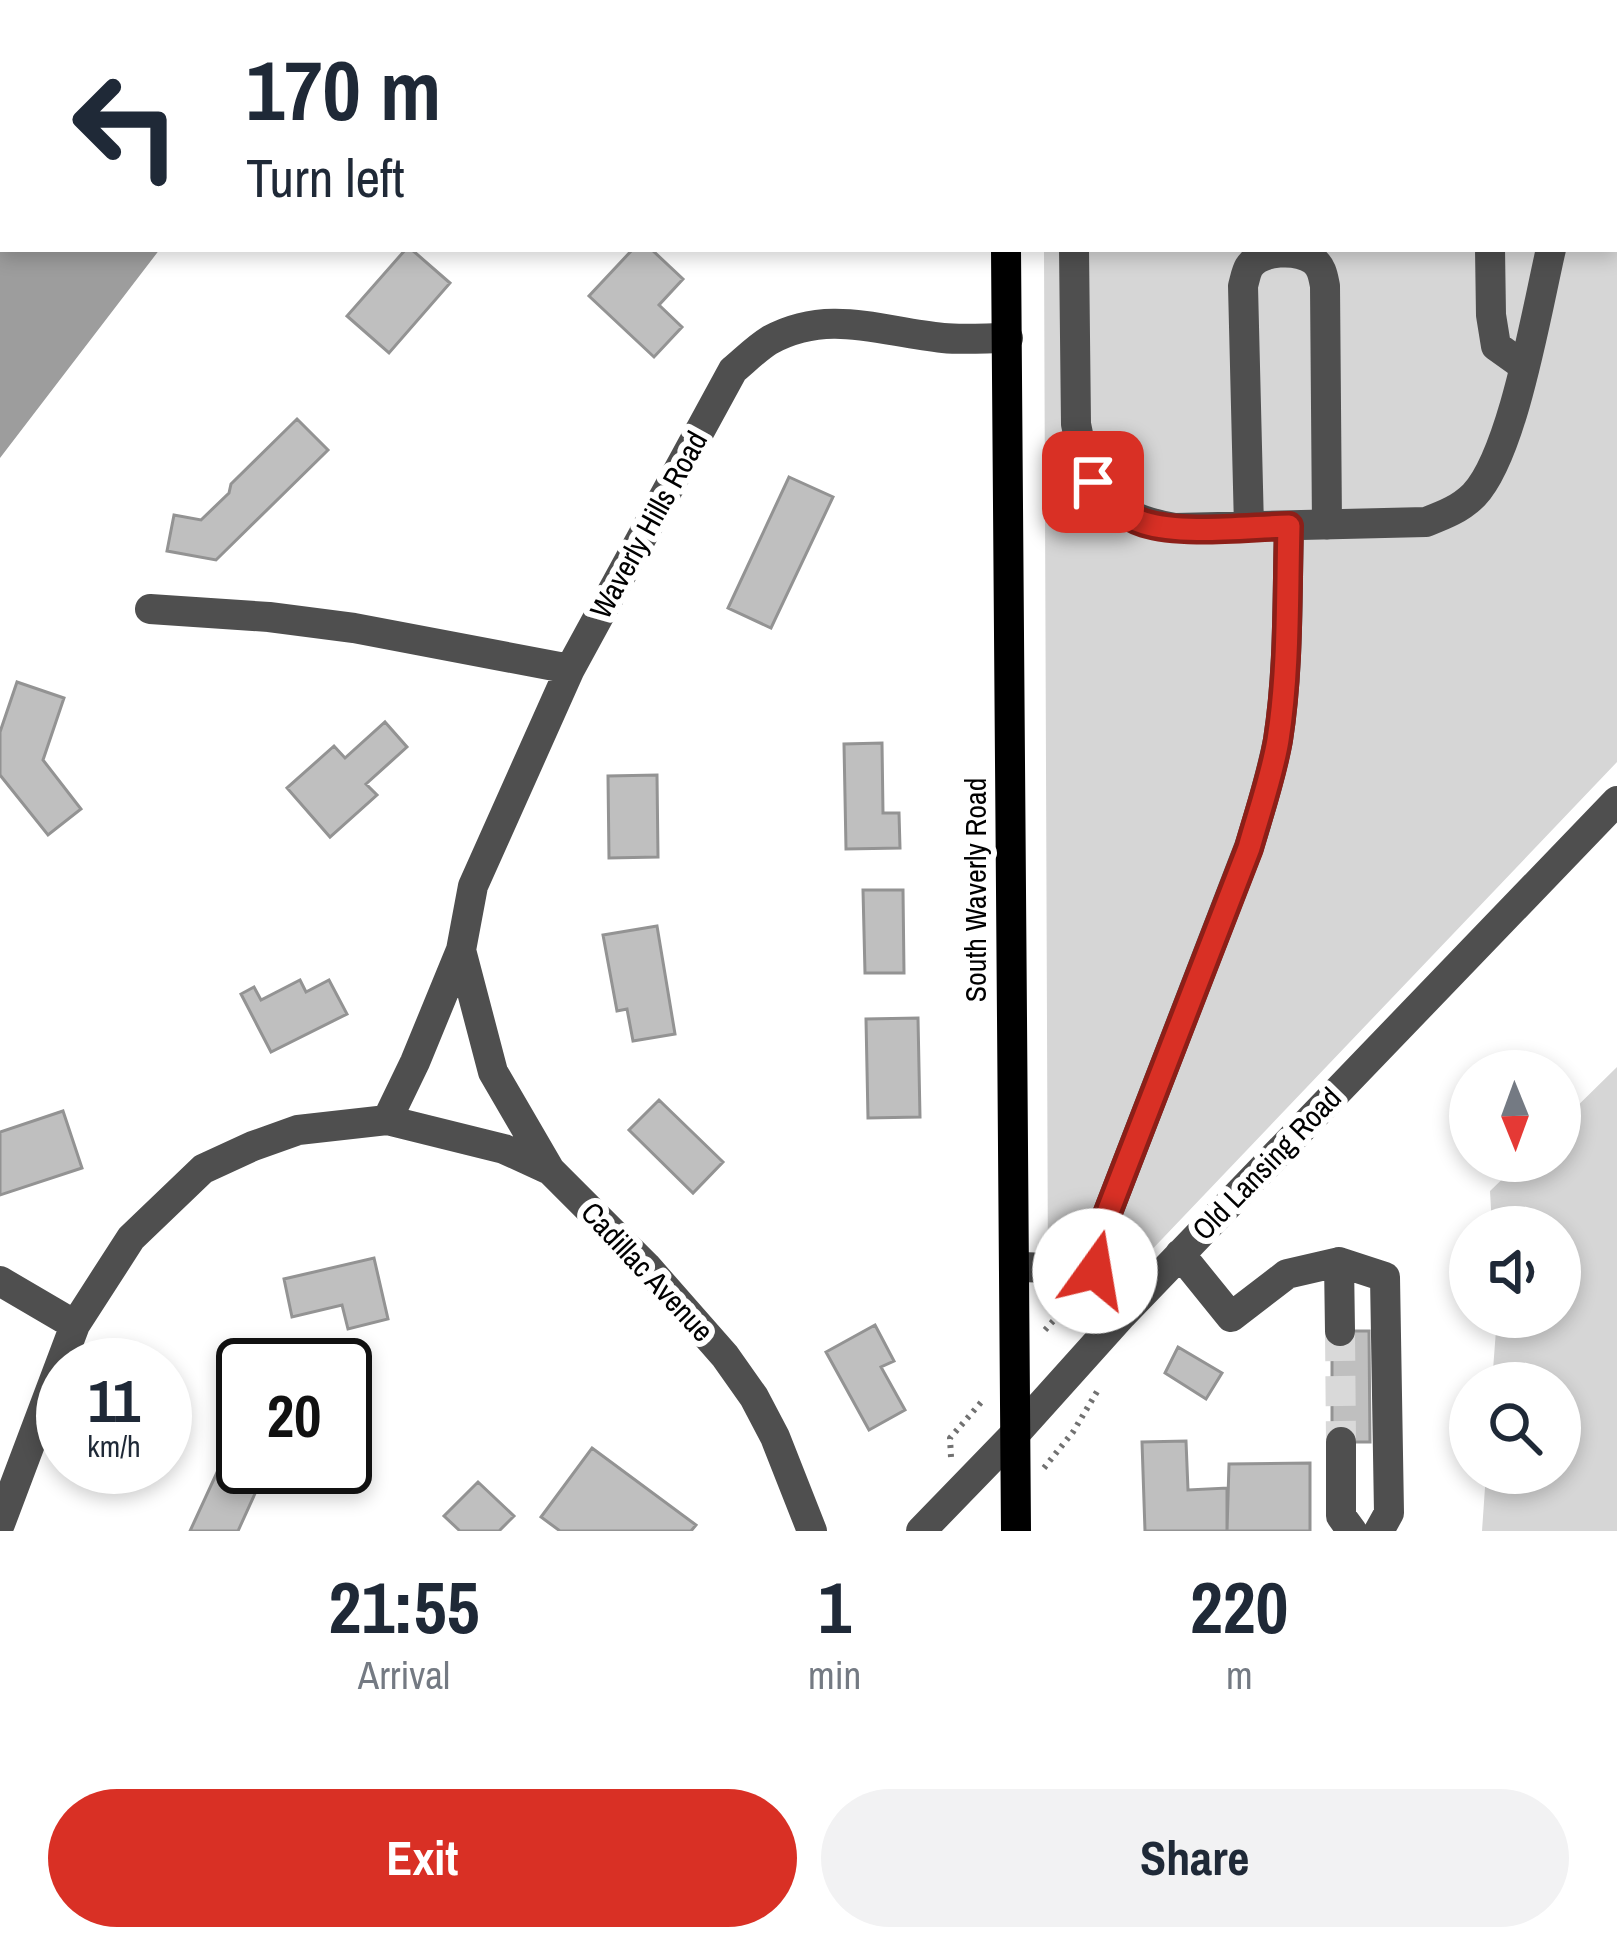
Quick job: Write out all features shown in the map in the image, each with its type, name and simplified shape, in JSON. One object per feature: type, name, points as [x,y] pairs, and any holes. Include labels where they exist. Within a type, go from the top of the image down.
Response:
[{"type":"main road","name":"South Waverly Road","points":[[1006,252],[1016,1531]]},
{"type":"street","points":[[1074,252],[1076,424],[1081,452],[1093,482],[1113,506],[1142,523],[1175,528],[1426,522],[1456,511],[1477,492],[1494,466],[1550,252]]},
{"type":"street","points":[[1249,527],[1243,286],[1250,266],[1261,255],[1287,252],[1310,256],[1321,268],[1325,286],[1328,525]]},
{"type":"street","points":[[1490,252],[1496,346],[1523,367]]},
{"type":"street","name":"Waverly Hills Road","points":[[387,1120],[461,950],[473,886],[570,669],[734,370],[766,342],[824,323],[858,323],[944,338],[1008,338]]},
{"type":"street","points":[[1122,1315],[1091,1256],[1249,848],[1265,793],[1285,680],[1289,526]]},
{"type":"street","points":[[150,609],[269,616],[354,628],[570,669]]},
{"type":"street","name":"Old Lansing Road","points":[[921,1531],[1180,1254],[1617,801]]},
{"type":"street","name":"Waverly Hills Road","points":[[461,950],[493,1072],[550,1170]]},
{"type":"street","points":[[0,1524],[75,1325],[130,1238],[203,1169],[253,1146],[298,1130],[387,1120]]},
{"type":"street","name":"Cadillac Avenue","points":[[387,1120],[504,1149],[550,1170],[646,1266],[745,1384],[775,1437],[812,1531]]},
{"type":"street","points":[[1180,1254],[1232,1317],[1287,1274],[1339,1262],[1385,1277],[1389,1514],[1379,1531]]},
{"type":"street","points":[[1015,1267],[1063,1267],[1091,1256]]},
{"type":"street","points":[[1339,1262],[1340,1331]]},
{"type":"street","points":[[0,1281],[75,1325]]},
{"type":"street","points":[[1341,1442],[1341,1516],[1352,1531]]},
{"type":"path","points":[[950,1438],[1076,1296],[1104,1288]]},
{"type":"shaded area","points":[[0,252],[158,252],[0,458]]},
{"type":"shaded area","points":[[1044,252],[1617,252],[1617,762],[1101,1303],[1071,1302],[1048,1284]]},
{"type":"shaded area","points":[[1617,1067],[1617,1531],[1482,1531],[1485,1494],[1581,1494],[1581,1362],[1494,1362],[1495,1338],[1581,1338],[1581,1206],[1491,1206],[1490,1191],[1499,1182],[1581,1182],[1581,1102]]},
{"type":"building","points":[[403,252],[414,252],[450,283],[389,353],[347,316]]},
{"type":"building","points":[[630,252],[654,252],[683,279],[659,305],[682,327],[654,357],[589,296]]},
{"type":"building","points":[[297,419],[328,450],[216,560],[167,551],[174,515],[201,520]]},
{"type":"building","points":[[789,477],[833,497],[771,628],[728,608]]},
{"type":"building","points":[[17,682],[64,698],[43,760],[81,809],[48,835],[0,775],[0,732]]},
{"type":"building","points":[[385,722],[407,747],[366,784],[377,795],[330,837],[287,788],[334,746],[345,758]]},
{"type":"building","points":[[882,743],[883,813],[899,813],[900,848],[846,849],[844,744]]},
{"type":"building","points":[[657,775],[658,857],[609,858],[608,776]]},
{"type":"building","points":[[863,890],[903,890],[904,973],[865,973]]},
{"type":"building","points":[[657,926],[675,1034],[633,1041],[627,1009],[617,1011],[603,935]]},
{"type":"building","points":[[300,980],[306,992],[329,980],[347,1014],[271,1052],[241,994],[254,987],[261,1000]]},
{"type":"building","points":[[918,1018],[920,1117],[868,1118],[866,1019]]},
{"type":"building","points":[[659,1100],[723,1162],[693,1193],[629,1130]]},
{"type":"building","points":[[63,1111],[82,1168],[0,1195],[0,1132]]},
{"type":"building","points":[[374,1258],[388,1319],[348,1329],[342,1305],[292,1317],[284,1279]]},
{"type":"building","points":[[875,1325],[894,1361],[881,1367],[905,1410],[869,1430],[826,1352]]},
{"type":"building","points":[[1332,1331],[1369,1331],[1370,1442],[1332,1442]]},
{"type":"building","points":[[1178,1347],[1222,1373],[1206,1399],[1165,1373]]},
{"type":"building","points":[[1186,1441],[1188,1490],[1227,1488],[1227,1531],[1145,1531],[1142,1442]]},
{"type":"building","points":[[592,1448],[696,1525],[691,1531],[560,1531],[541,1517]]},
{"type":"building","points":[[1310,1463],[1310,1531],[1227,1531],[1229,1464]]},
{"type":"building","points":[[216,1475],[216,1494],[255,1494],[238,1531],[190,1531]]},
{"type":"building","points":[[478,1482],[514,1516],[499,1531],[460,1531],[444,1516]]},
{"type":"tunnel","points":[[1340,1331],[1341,1442]]},
{"type":"route","points":[[1093,482],[1113,506],[1142,523],[1175,528],[1289,526],[1285,680],[1265,793],[1249,848],[1091,1256],[1095,1271]]}]
